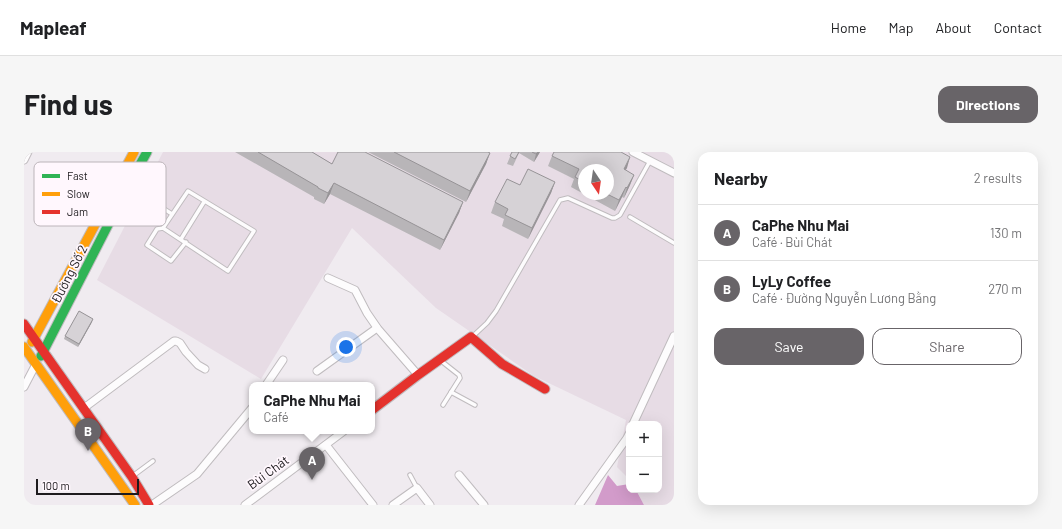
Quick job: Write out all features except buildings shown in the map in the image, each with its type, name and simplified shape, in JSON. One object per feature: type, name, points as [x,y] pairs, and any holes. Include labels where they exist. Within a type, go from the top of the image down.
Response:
[{"type":"main road","name":"Đường Số 2","points":[[129,162],[134,152]]},
{"type":"main road","name":"Đường Số 2","points":[[141,162],[147,152]]},
{"type":"main road","name":"Đường Số 2","points":[[25,351],[34,339],[94,226]]},
{"type":"main road","name":"Đường Số 2","points":[[36,364],[108,226]]},
{"type":"main road","points":[[24,324],[132,477],[149,505]]},
{"type":"main road","points":[[375,408],[418,375],[471,338],[502,364],[545,389]]},
{"type":"main road","points":[[25,351],[36,364],[135,505]]},
{"type":"street","points":[[24,160],[28,152]]},
{"type":"street","points":[[636,153],[673,171]]},
{"type":"street","points":[[328,278],[355,290],[377,328],[418,375]]},
{"type":"street","points":[[317,371],[377,328]]},
{"type":"street","points":[[634,421],[674,336]]},
{"type":"street","points":[[84,408],[174,341],[180,343],[198,365],[205,369]]},
{"type":"street","points":[[268,382],[283,360]]},
{"type":"street","points":[[24,387],[36,364]]},
{"type":"street","points":[[152,505],[197,474],[249,412]]},
{"type":"street","name":"Bùi Chát","points":[[245,505],[340,434]]},
{"type":"street","points":[[579,505],[626,439]]},
{"type":"street","points":[[326,445],[373,505]]},
{"type":"street","points":[[459,475],[480,504]]},
{"type":"street","points":[[393,505],[417,488],[430,505]]},
{"type":"lane","points":[[471,338],[487,324],[496,311],[560,200],[568,198],[612,218],[618,217],[650,161]]},
{"type":"lane","points":[[166,223],[188,191],[254,231],[228,272],[186,242],[163,228],[157,229],[147,245],[171,261],[186,242]]},
{"type":"lane","points":[[181,239],[204,202]]},
{"type":"lane","points":[[166,210],[172,214]]},
{"type":"lane","points":[[630,217],[674,243]]},
{"type":"lane","points":[[439,360],[460,376],[443,404]]},
{"type":"lane","points":[[451,392],[475,406]]},
{"type":"lane","points":[[132,477],[153,462]]},
{"type":"lane","points":[[410,475],[417,488]]},
{"type":"shaded area","points":[[163,152],[674,152],[674,505],[644,505],[638,493],[662,493],[662,421],[626,421],[626,476],[617,467],[626,420],[534,376],[436,308],[352,228],[261,379],[97,280],[125,226],[166,226],[166,162],[158,162]]},
{"type":"shaded area","points":[[608,475],[617,486],[626,484],[626,493],[638,493],[644,505],[595,505]]},
{"type":"traffic: fast","points":[[141,162],[147,152]]},
{"type":"traffic: fast","points":[[41,356],[108,226]]},
{"type":"traffic: slow","points":[[129,162],[134,152]]},
{"type":"traffic: slow","points":[[32,342],[94,226]]},
{"type":"traffic: slow","points":[[24,347],[135,505]]},
{"type":"traffic: jam","points":[[24,324],[132,477],[149,505]]},
{"type":"traffic: jam","points":[[375,408],[471,337],[502,364],[545,389]]},
{"type":"place","name":"LyLy Coffee","points":[[88,451]]},
{"type":"place","name":"CaPhe Nhu Mai","points":[[312,480]]}]
